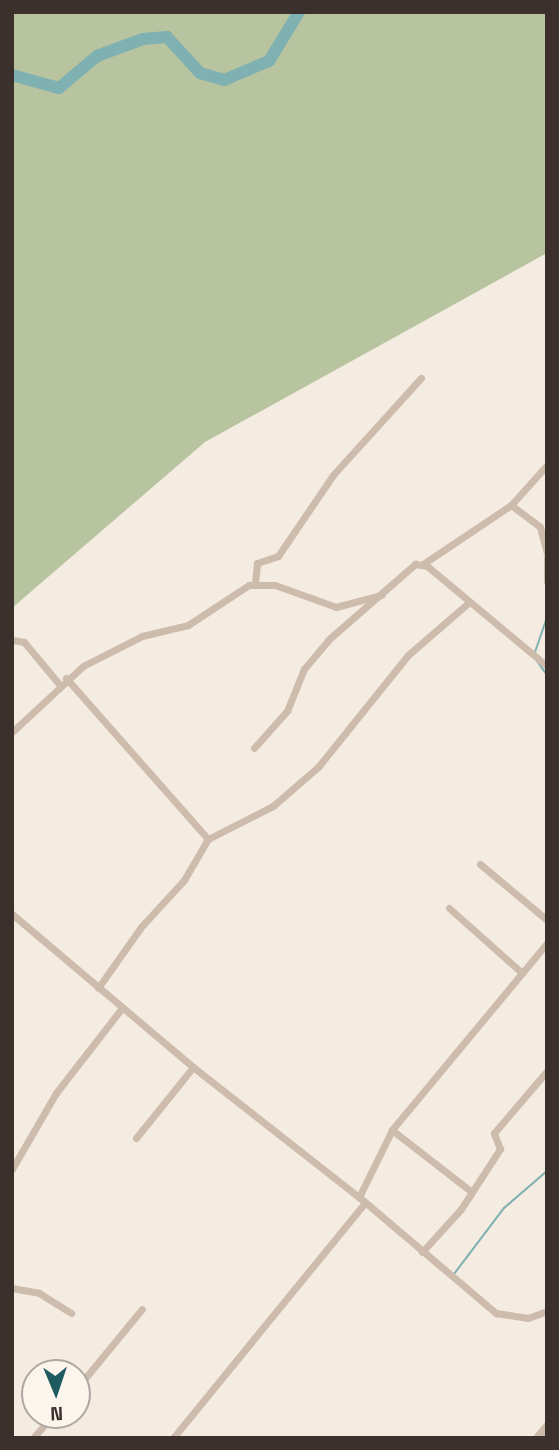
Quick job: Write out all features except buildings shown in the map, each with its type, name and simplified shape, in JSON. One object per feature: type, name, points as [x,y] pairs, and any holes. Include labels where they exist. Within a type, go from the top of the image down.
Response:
[{"type":"street","points":[[255,583],[257,563],[278,556],[333,475],[421,378]]},
{"type":"street","points":[[254,748],[288,711],[304,669],[403,570],[423,564],[511,505],[547,465]]},
{"type":"street","points":[[511,505],[540,527],[547,556],[547,581]]},
{"type":"street","points":[[423,564],[547,666]]},
{"type":"street","points":[[12,732],[66,678],[132,640],[188,625],[255,583],[336,607],[380,595]]},
{"type":"street","points":[[98,988],[141,927],[184,880],[208,839],[273,806],[318,767],[408,655],[468,603]]},
{"type":"street","points":[[12,640],[24,642],[59,684]]},
{"type":"street","points":[[66,678],[208,839]]},
{"type":"street","points":[[480,864],[547,920]]},
{"type":"street","points":[[449,908],[522,973]]},
{"type":"street","points":[[12,914],[193,1068],[362,1200],[496,1313],[528,1318],[547,1311]]},
{"type":"street","points":[[173,1438],[362,1200],[393,1130],[547,943]]},
{"type":"street","points":[[12,1169],[56,1093],[122,1008]]},
{"type":"street","points":[[136,1138],[193,1068]]},
{"type":"street","points":[[422,1252],[472,1192],[500,1149],[494,1133],[547,1071]]},
{"type":"street","points":[[393,1130],[472,1192]]},
{"type":"street","points":[[12,1288],[39,1293],[71,1313]]},
{"type":"street","points":[[91,1371],[142,1309]]},
{"type":"street","points":[[537,1438],[547,1426]]},
{"type":"green space","points":[[12,12],[547,12],[547,253],[205,442],[12,608]]},
{"type":"waterway","points":[[12,75],[59,88],[97,56],[143,39],[167,37],[200,73],[224,80],[269,61],[299,12]]},
{"type":"waterway","points":[[535,652],[547,617]]},
{"type":"waterway","points":[[534,657],[547,675]]},
{"type":"waterway","points":[[454,1274],[504,1208],[547,1171]]}]
